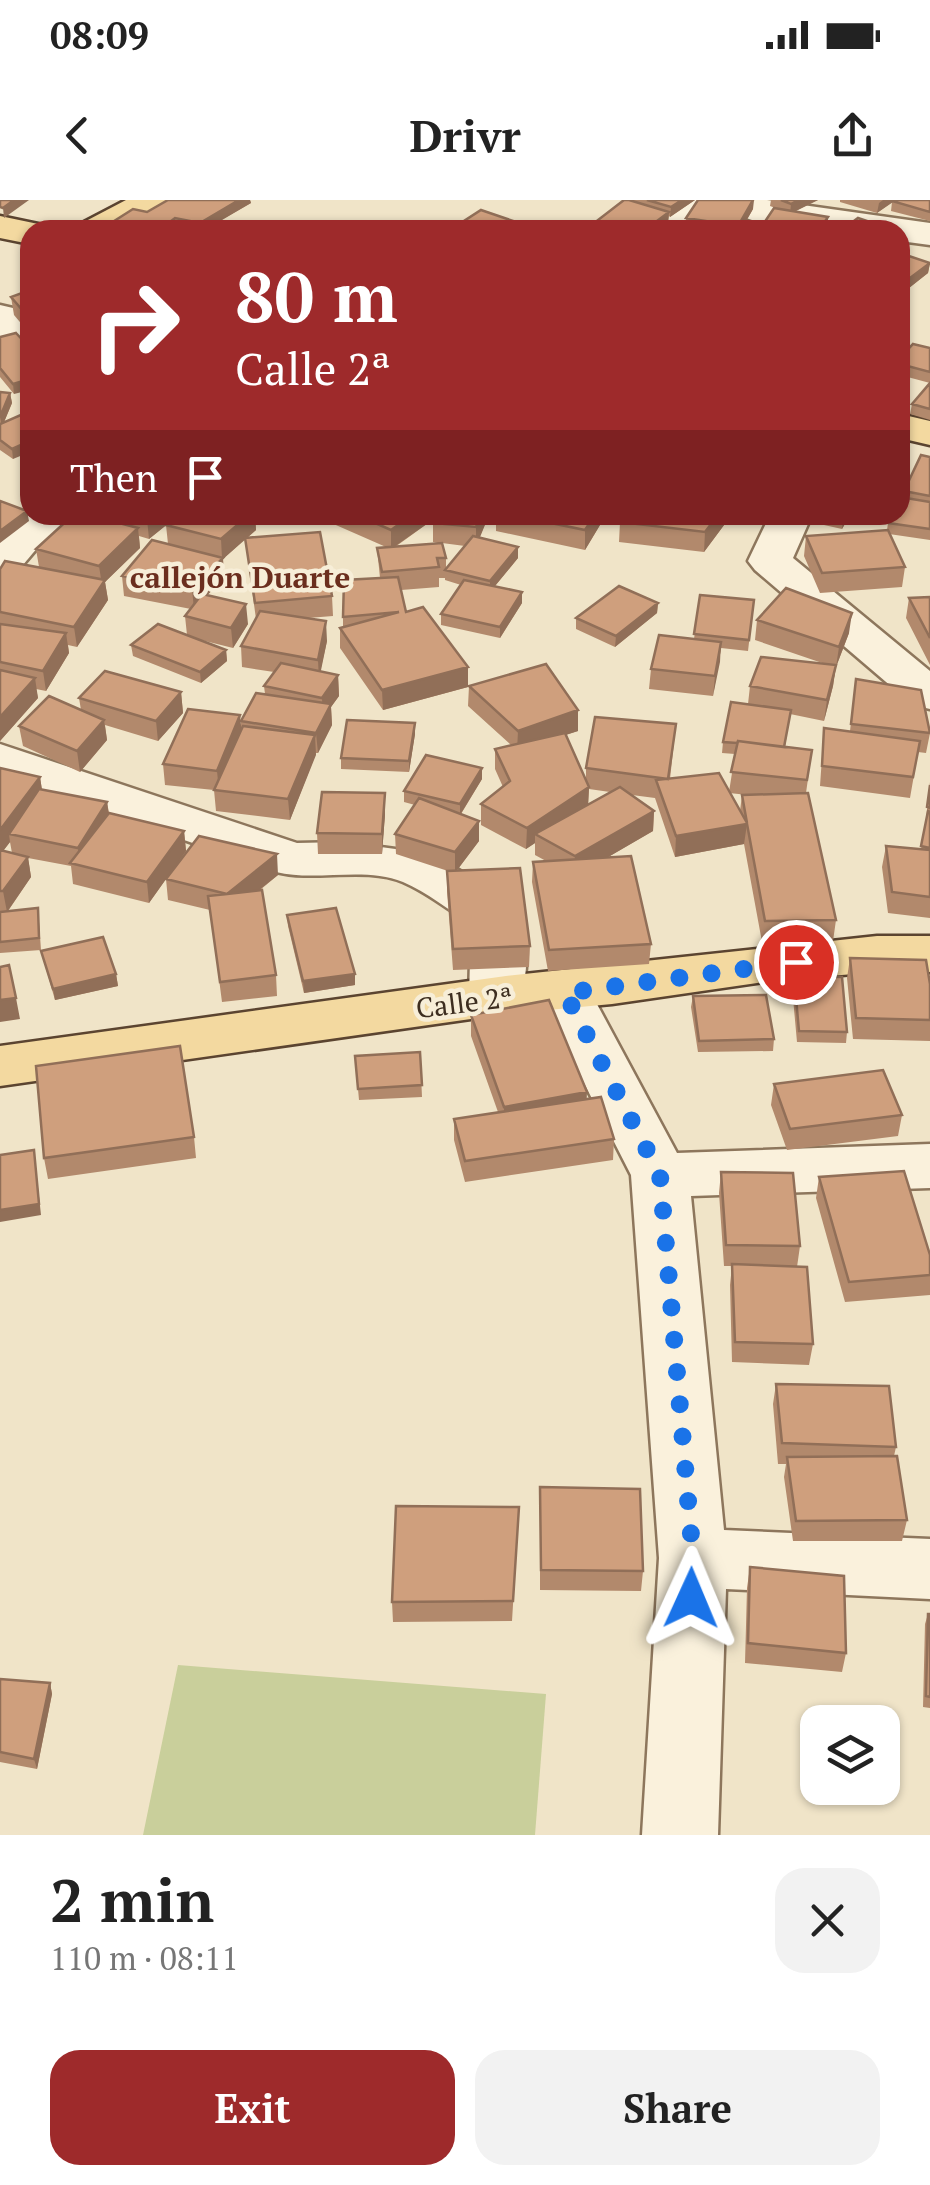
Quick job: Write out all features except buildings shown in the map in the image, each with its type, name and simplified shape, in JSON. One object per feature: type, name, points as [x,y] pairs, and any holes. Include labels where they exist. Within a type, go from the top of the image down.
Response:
[{"type":"main road","points":[[115,220],[152,200]]},
{"type":"main road","name":"Calle 2ª","points":[[0,1066],[496,997],[565,993],[873,951],[930,954]]},
{"type":"street","points":[[679,220],[700,200]]},
{"type":"street","points":[[737,200],[766,212],[826,220]]},
{"type":"street","points":[[0,315],[20,337]]},
{"type":"street","points":[[0,564],[30,530],[41,525]]},
{"type":"street","points":[[787,525],[770,561],[930,695]]},
{"type":"street","points":[[0,759],[294,860],[344,858],[414,866],[498,917],[496,997]]},
{"type":"street","points":[[565,993],[660,1175],[693,1558],[680,1835]]},
{"type":"street","points":[[660,1175],[930,1166]]},
{"type":"street","points":[[693,1558],[930,1569]]},
{"type":"green space","points":[[178,1665],[546,1694],[535,1835],[143,1835]]},
{"type":"district","name":"callejón Duarte","points":[[240,577]]},
{"type":"route","points":[[691,1598],[693,1558],[660,1175],[565,993],[796,962]]}]
